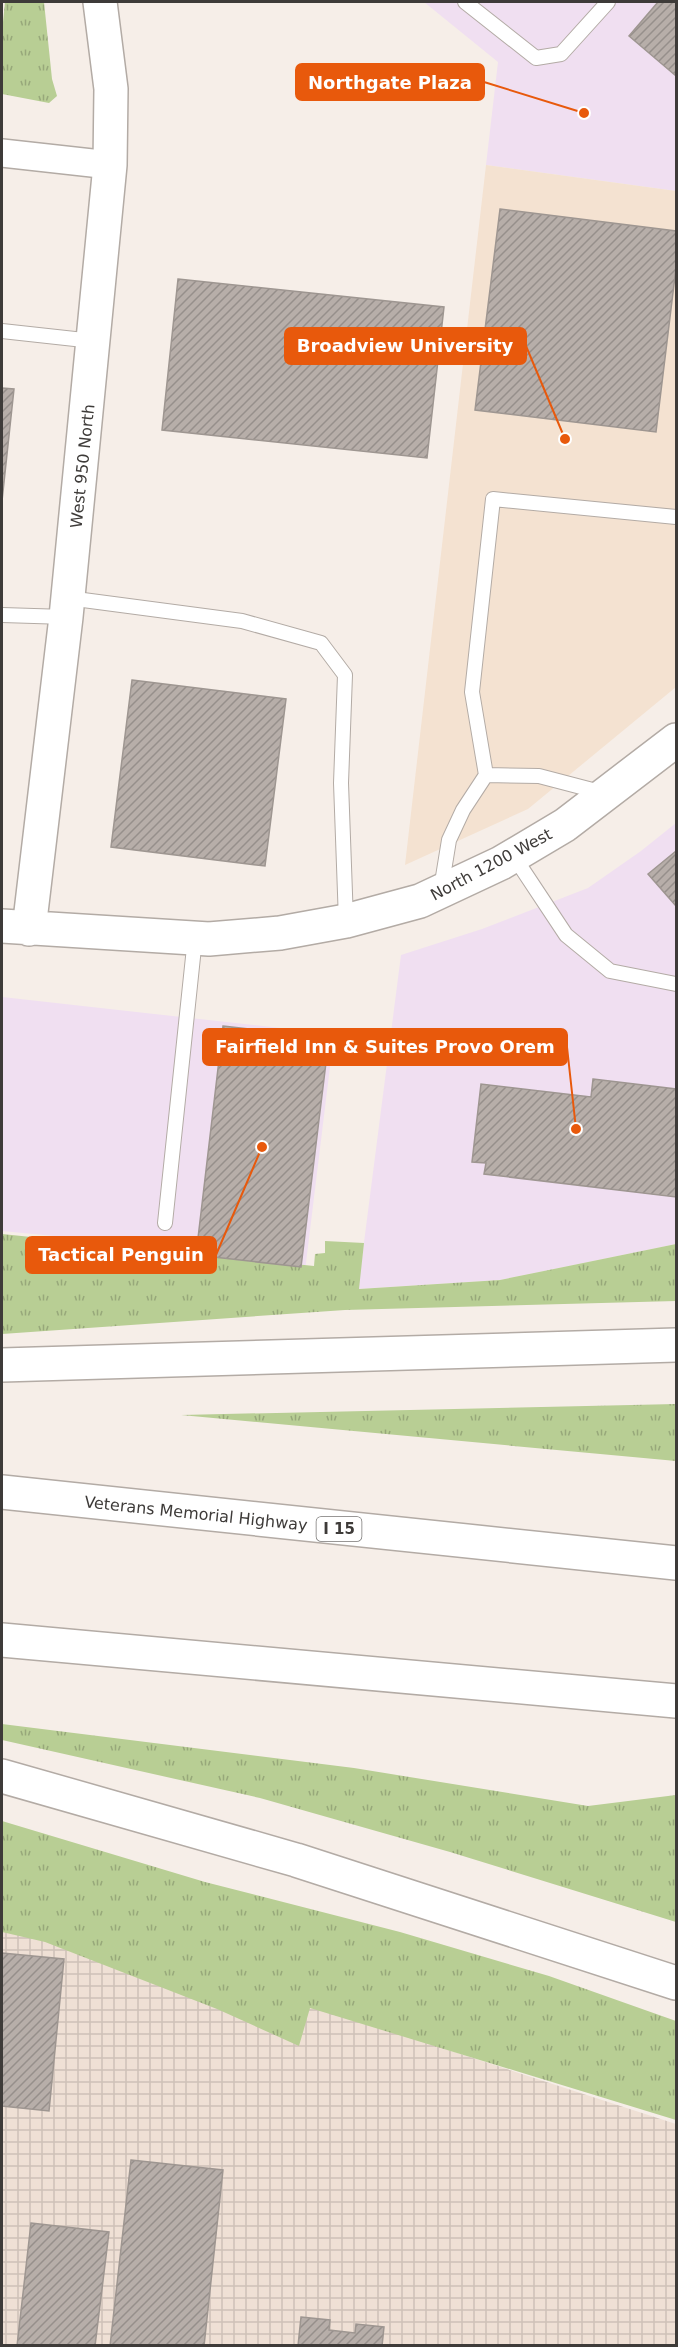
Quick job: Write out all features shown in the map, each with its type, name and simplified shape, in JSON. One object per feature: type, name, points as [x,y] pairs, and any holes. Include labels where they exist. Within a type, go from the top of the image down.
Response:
[{"type":"main road","name":"West 950 North","points":[[15,928],[67,608],[95,341],[110,165],[111,89],[100,2]]},
{"type":"main road","name":"North 1200 West","points":[[15,928],[209,939],[280,933],[346,921],[420,901],[513,855],[565,825],[676,740]]},
{"type":"main road","points":[[2,1365],[676,1345]]},
{"type":"main road","name":"Veterans Memorial Highway","points":[[2,1492],[676,1563]]},
{"type":"main road","points":[[2,1640],[676,1701]]},
{"type":"main road","points":[[2,1776],[296,1860],[676,1983]]},
{"type":"main road","points":[[581,1951],[676,1971]]},
{"type":"street","points":[[2,153],[110,165]]},
{"type":"lane","points":[[465,2],[536,58],[561,54],[608,2]]},
{"type":"lane","points":[[2,331],[95,341]]},
{"type":"lane","points":[[441,891],[449,840],[463,810],[486,775],[472,692],[493,500],[676,517]]},
{"type":"lane","points":[[2,615],[67,608],[242,621],[321,643],[345,675],[341,783],[346,921]]},
{"type":"lane","points":[[486,775],[539,776],[606,794]]},
{"type":"lane","points":[[513,855],[566,935],[610,972],[676,984]]},
{"type":"lane","points":[[165,1223],[195,938]]},
{"type":"shaded area","points":[[424,2],[676,2],[676,191],[486,165],[498,62]]},
{"type":"shaded area","points":[[486,165],[676,191],[676,687],[528,809],[405,865]]},
{"type":"shaded area","points":[[676,823],[676,1244],[500,1280],[358,1289],[401,955],[482,929],[588,888]]},
{"type":"shaded area","points":[[2,997],[334,1034],[305,1271],[189,1259],[190,1249],[2,1231]]},
{"type":"shaded area","points":[[2,1905],[676,2124],[676,2345],[2,2346]]},
{"type":"green space","points":[[5,2],[44,2],[52,79],[57,96],[49,103],[2,94],[2,32]]},
{"type":"green space","points":[[2,1234],[314,1266],[315,1254],[325,1253],[325,1241],[364,1243],[359,1289],[500,1280],[676,1244],[676,1301],[345,1310],[2,1334]]},
{"type":"green space","points":[[676,1404],[676,1461],[181,1415]]},
{"type":"green space","points":[[2,1724],[354,1768],[588,1806],[676,1795],[676,1922],[450,1852],[260,1798],[2,1740]]},
{"type":"green space","points":[[2,1821],[205,1882],[400,1932],[549,1976],[676,2021],[676,2120],[310,2008],[299,2046],[217,2009],[45,1942],[2,1932]]},
{"type":"building","points":[[658,2],[676,2],[676,76],[629,36]]},
{"type":"building","points":[[500,209],[676,231],[676,268],[656,432],[475,410]]},
{"type":"building","points":[[178,279],[444,307],[427,458],[162,430]]},
{"type":"building","points":[[2,388],[14,389],[2,501]]},
{"type":"building","points":[[132,680],[286,699],[265,866],[111,847]]},
{"type":"building","points":[[676,851],[676,906],[648,874]]},
{"type":"building","points":[[223,1026],[329,1038],[301,1267],[196,1255]]},
{"type":"building","points":[[593,1079],[676,1089],[676,1197],[484,1174],[486,1163],[472,1162],[481,1084],[591,1097]]},
{"type":"building","points":[[2,1953],[64,1959],[49,2111],[2,2106]]},
{"type":"building","points":[[131,2160],[223,2170],[204,2346],[110,2346]]},
{"type":"building","points":[[31,2223],[109,2232],[95,2346],[17,2346]]},
{"type":"building","points":[[301,2317],[330,2320],[329,2330],[355,2333],[356,2324],[384,2327],[382,2346],[298,2346]]},
{"type":"place","name":"Northgate Plaza","points":[[584,113]]},
{"type":"place","name":"Broadview University","points":[[565,439]]},
{"type":"place","name":"Fairfield Inn & Suites Provo Orem","points":[[576,1129]]},
{"type":"place","name":"Tactical Penguin","points":[[262,1147]]}]
